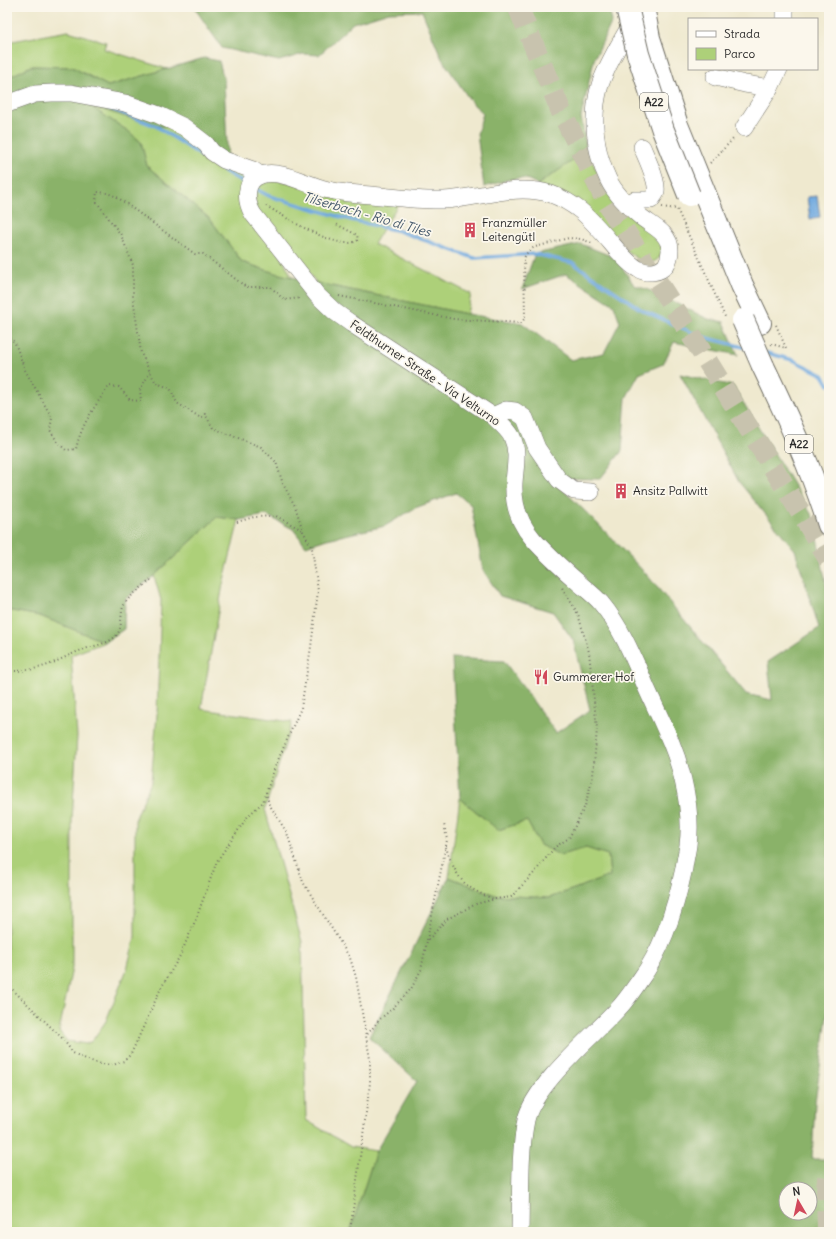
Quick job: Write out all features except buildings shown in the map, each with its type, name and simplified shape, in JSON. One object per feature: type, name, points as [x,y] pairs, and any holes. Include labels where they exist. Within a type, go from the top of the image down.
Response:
[{"type":"highway","name":"A22","points":[[627,7],[638,54],[663,130],[699,179]]},
{"type":"highway","name":"A22","points":[[642,7],[649,38],[677,125],[699,179],[722,273],[776,360],[807,426],[829,478]]},
{"type":"highway","name":"A22","points":[[776,360],[792,427],[812,476],[829,525]]},
{"type":"street","points":[[252,188],[270,173],[280,174],[323,189],[348,193],[428,200],[462,198],[518,190],[538,191],[550,194],[571,203],[602,232],[637,269],[644,272],[656,271],[663,268],[669,259],[670,245],[667,239],[659,230],[641,217],[616,193],[608,180],[596,144],[595,115],[600,84],[607,68],[642,7]]},
{"type":"street","points":[[785,7],[786,18]]},
{"type":"street","points":[[744,128],[770,88],[779,70]]},
{"type":"street","points":[[715,77],[770,88]]},
{"type":"street","points":[[7,104],[35,94],[52,93],[71,93],[125,103],[159,115],[184,127],[206,144],[212,152],[224,160],[253,170],[252,188]]},
{"type":"street","points":[[628,205],[634,200],[651,200],[656,193],[655,180],[642,146]]},
{"type":"street","name":"Feldthurner Straße - Via Velturno","points":[[252,188],[253,214],[317,295],[335,312],[493,416],[507,430],[515,444],[516,466],[514,494],[517,510],[524,528],[533,540],[600,602],[621,631],[674,749],[683,777],[687,796],[689,820],[688,845],[679,890],[672,912],[657,952],[642,978],[620,1008],[562,1066],[536,1096],[526,1118],[522,1149],[520,1232]]},
{"type":"street","points":[[493,416],[506,410],[515,412],[525,418],[537,448],[559,480],[574,491],[591,492]]},
{"type":"path","points":[[699,179],[744,128]]},
{"type":"path","points":[[252,188],[258,202],[319,236],[335,241],[352,242],[358,240],[357,235],[336,224]]},
{"type":"path","points":[[7,984],[62,1039],[73,1053],[101,1064],[113,1065],[124,1061],[131,1054],[161,988],[180,956],[196,919],[217,861],[248,816],[263,802],[275,767],[301,708],[318,591],[312,548],[303,530],[295,506],[283,484],[276,462],[261,446],[213,428],[205,414],[201,418],[178,403],[170,388],[156,383],[142,353],[132,297],[133,265],[121,235],[96,201],[97,192],[107,192],[117,197],[195,254],[203,254],[246,287],[271,287],[284,300],[329,294],[454,319],[521,322],[525,318],[524,258],[528,251],[535,247],[569,238],[581,239],[593,243]]},
{"type":"path","points":[[660,206],[677,209],[776,360]]},
{"type":"path","points":[[7,335],[14,343],[25,370],[52,418],[50,430],[58,443],[66,450],[76,449],[79,437],[92,410],[109,386],[119,387],[130,400],[141,401],[140,390],[150,372]]},
{"type":"path","points":[[237,522],[254,517],[276,516],[303,530]]},
{"type":"path","points":[[427,941],[447,919],[476,904],[494,899],[511,897],[534,873],[555,847],[569,838],[585,806],[593,776],[597,729],[589,652],[578,614],[561,587],[559,565]]},
{"type":"path","points":[[7,671],[39,668],[54,663],[81,650],[108,641],[116,636],[119,629],[123,607],[126,601],[152,579]]},
{"type":"path","points":[[266,791],[269,804],[287,833],[303,882],[350,958],[356,977],[370,1059],[370,1083],[350,1232]]},
{"type":"path","points":[[366,1036],[380,1019],[411,989],[421,970],[447,840],[444,824]]},
{"type":"path","points":[[446,846],[459,875],[466,885],[494,899]]},
{"type":"green space","points":[[194,7],[608,7],[612,21],[594,60],[581,117],[587,151],[537,185],[531,181],[518,178],[484,187],[477,134],[483,113],[472,103],[442,59],[422,11],[389,12],[353,23],[319,55],[303,54],[279,61],[222,48]]},
{"type":"green space","points":[[68,31],[106,42],[104,49],[167,69],[108,86],[72,67],[31,66],[7,78],[7,42]]},
{"type":"green space","points":[[204,58],[219,61],[224,80],[228,166],[209,164],[199,136],[177,126],[156,126],[90,106],[128,131],[141,142],[147,166],[210,219],[242,262],[275,273],[317,283],[467,314],[522,323],[571,360],[604,353],[620,322],[614,305],[566,274],[522,289],[535,254],[581,244],[616,258],[634,285],[651,291],[708,319],[724,322],[738,355],[674,342],[663,364],[639,374],[626,398],[622,451],[600,479],[551,478],[647,575],[746,694],[772,700],[768,662],[819,628],[795,550],[739,482],[680,374],[733,386],[813,517],[829,599],[829,1003],[815,1102],[812,1159],[829,1159],[829,1232],[350,1232],[376,1151],[417,1081],[369,1037],[449,877],[495,895],[549,898],[610,876],[608,855],[586,848],[560,855],[540,845],[527,821],[498,830],[460,798],[452,658],[504,661],[556,733],[590,710],[573,640],[553,612],[500,596],[483,570],[471,505],[456,493],[415,508],[385,526],[327,539],[306,546],[293,529],[266,515],[239,520],[217,517],[154,576],[125,599],[124,629],[105,642],[40,616],[7,610],[7,78],[31,66],[72,67],[108,86]]},
{"type":"green space","points":[[88,105],[177,126],[228,166],[249,174],[243,182],[292,277],[242,262],[210,219],[147,166],[141,142],[128,131]]},
{"type":"green space","points":[[587,151],[600,177],[657,237],[663,251],[660,257],[655,261],[649,263],[642,262],[537,185]]},
{"type":"green space","points":[[270,179],[399,203],[374,244],[471,294],[467,314],[317,283],[256,208],[256,190],[260,184]]},
{"type":"green space","points":[[217,517],[239,520],[223,584],[201,709],[292,722],[265,809],[302,942],[306,1120],[351,1147],[376,1151],[350,1232],[7,1232],[7,610],[40,616],[105,642],[71,655],[77,736],[72,820],[72,968],[59,1031],[67,1041],[86,1044],[92,1041],[106,1021],[127,969],[135,937],[135,820],[151,782],[157,715],[161,600],[154,576]]},
{"type":"green space","points":[[460,798],[498,830],[527,821],[540,845],[560,855],[586,848],[608,855],[610,876],[549,898],[495,895],[449,877]]},
{"type":"water","points":[[817,196],[820,217],[810,219],[807,197]]},
{"type":"waterway","name":"Tilserbach - Rio di Tiles","points":[[107,107],[156,126],[245,183]]},
{"type":"waterway","name":"Tilserbach - Rio di Tiles","points":[[254,188],[269,196],[351,220],[399,231],[474,258],[535,254],[573,263],[642,310],[700,336],[747,348]]},
{"type":"waterway","points":[[767,353],[793,360],[823,375],[829,385]]},
{"type":"tunnel","points":[[518,7],[561,111],[607,203],[690,333],[829,560]]},
{"type":"tunnel","points":[[828,1232],[827,1190],[829,1168]]},
{"type":"place","name":"Franzmüller Leitengütl","points":[[470,230]]},
{"type":"place","name":"Ansitz Pallwitt","points":[[621,491]]},
{"type":"place","name":"Gummerer Hof","points":[[541,677]]}]
